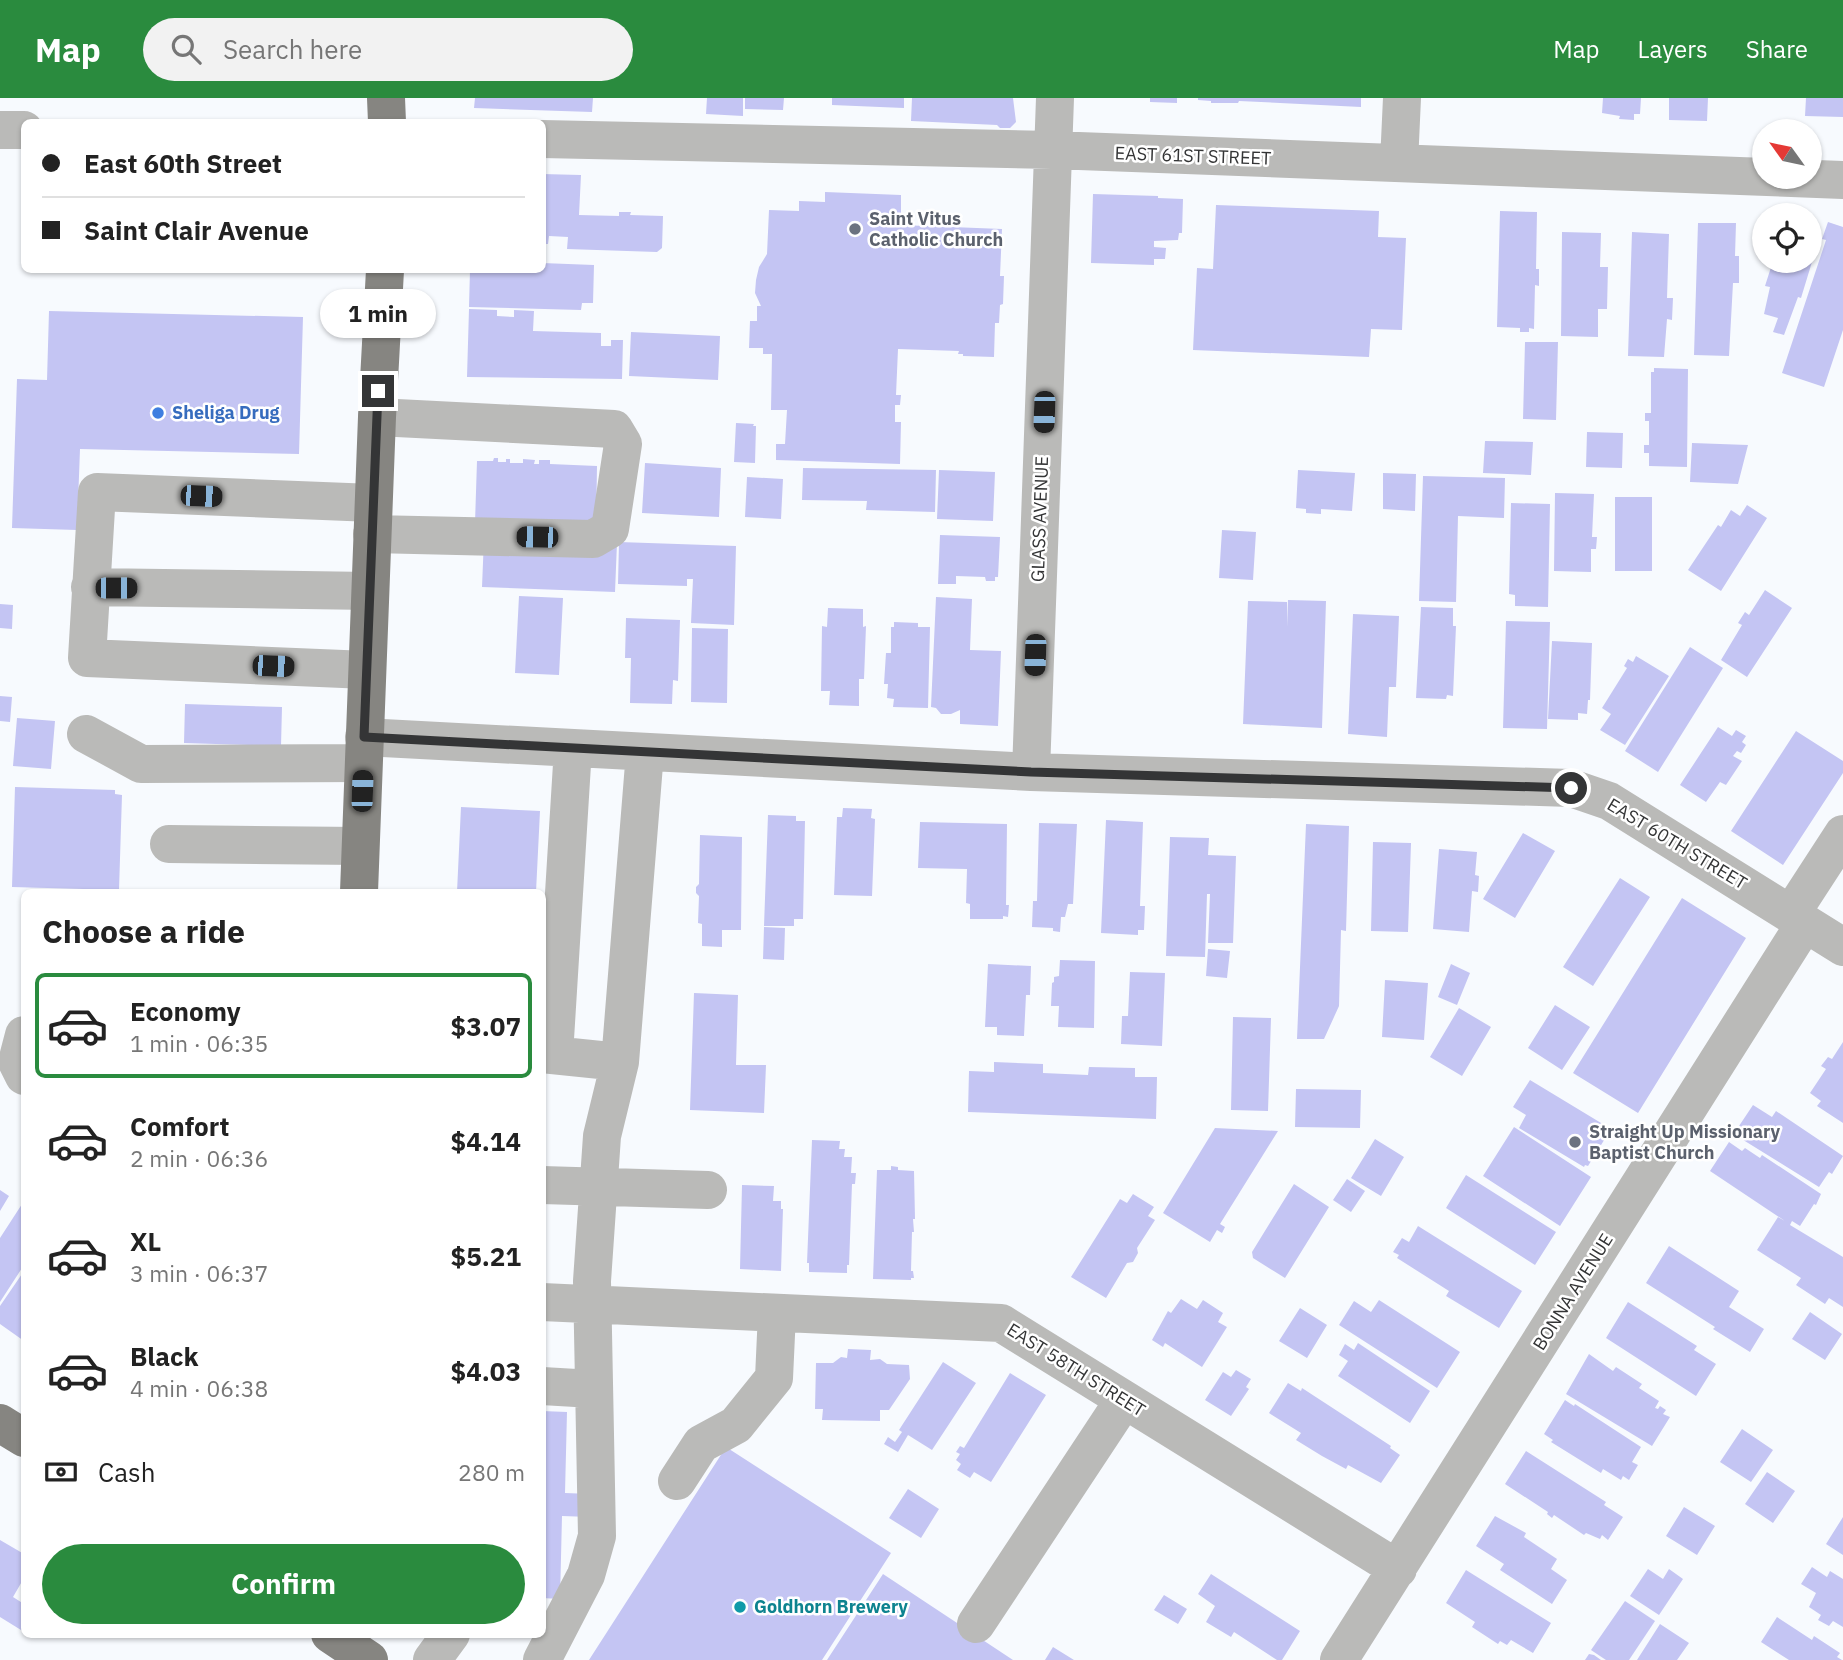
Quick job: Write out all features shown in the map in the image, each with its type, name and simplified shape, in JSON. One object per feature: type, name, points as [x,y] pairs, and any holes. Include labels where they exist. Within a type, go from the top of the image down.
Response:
[{"type":"main road","points":[[386,98],[387,119]]},
{"type":"main road","points":[[359,889],[385,273]]},
{"type":"main road","points":[[0,1423],[21,1436]]},
{"type":"main road","points":[[332,1641],[369,1660]]},
{"type":"street","name":"GLASS AVENUE","points":[[1031,772],[1055,98]]},
{"type":"street","points":[[1399,163],[1402,98]]},
{"type":"street","points":[[0,130],[21,130]]},
{"type":"street","name":"EAST 61ST STREET","points":[[546,139],[1052,150],[1843,180]]},
{"type":"street","points":[[367,670],[87,658],[97,492],[593,539],[610,529],[623,444],[614,429],[377,417]]},
{"type":"street","points":[[90,587],[370,591]]},
{"type":"street","name":"EAST 60TH STREET","points":[[86,734],[141,764],[364,750],[573,748],[1031,772],[1571,788],[1609,801],[1843,947]]},
{"type":"street","points":[[573,748],[548,1055],[621,1062]]},
{"type":"street","points":[[541,1647],[586,1575],[593,1558],[597,1536],[591,1304],[602,1136],[621,1062],[645,752]]},
{"type":"street","name":"BONNA AVENUE","points":[[1339,1660],[1398,1569],[1798,918],[1843,834]]},
{"type":"street","points":[[169,844],[360,846]]},
{"type":"street","points":[[21,1047],[17,1062],[21,1070]]},
{"type":"street","points":[[546,1185],[708,1190]]},
{"type":"street","name":"EAST 58TH STREET","points":[[546,1302],[1001,1323],[1398,1569]]},
{"type":"street","points":[[677,1481],[701,1444],[736,1425],[774,1378],[777,1313]]},
{"type":"street","points":[[546,1386],[593,1389]]},
{"type":"street","points":[[976,1624],[1124,1400]]},
{"type":"street","points":[[432,1660],[448,1638]]},
{"type":"building","points":[[475,98],[593,98],[592,112],[474,108]]},
{"type":"building","points":[[707,98],[743,98],[743,116],[706,114]]},
{"type":"building","points":[[745,98],[784,98],[783,110],[745,109]]},
{"type":"building","points":[[832,98],[904,98],[904,108],[832,105]]},
{"type":"building","points":[[912,98],[1013,98],[1016,122],[1010,128],[1000,128],[997,125],[911,121]]},
{"type":"building","points":[[1150,98],[1177,98],[1177,103],[1150,102]]},
{"type":"building","points":[[1198,98],[1361,98],[1361,107],[1239,101],[1211,103]]},
{"type":"building","points":[[1603,98],[1641,98],[1640,114],[1634,114],[1634,120],[1619,119],[1620,116],[1602,113]]},
{"type":"building","points":[[1669,98],[1708,98],[1707,121],[1669,120]]},
{"type":"building","points":[[1806,98],[1843,98],[1843,117],[1805,116]]},
{"type":"building","points":[[546,174],[581,175],[579,215],[619,216],[619,212],[631,212],[630,215],[663,216],[662,248],[657,252],[567,249],[568,237],[549,236],[548,244]]},
{"type":"building","points":[[825,192],[901,195],[901,225],[1002,229],[1000,276],[1004,276],[1003,304],[1000,305],[999,323],[995,323],[994,357],[963,356],[958,354],[959,351],[898,349],[896,395],[901,395],[900,405],[895,405],[895,422],[901,422],[900,464],[776,460],[776,444],[785,444],[787,410],[771,410],[772,354],[763,354],[763,348],[749,348],[750,321],[757,321],[757,306],[761,306],[755,293],[756,280],[759,267],[767,254],[769,210],[799,211],[799,201],[825,202]]},
{"type":"building","points":[[1093,194],[1183,199],[1182,233],[1179,233],[1178,240],[1154,241],[1154,247],[1166,248],[1165,259],[1154,259],[1154,265],[1091,263]]},
{"type":"building","points":[[1216,205],[1379,211],[1378,237],[1406,238],[1402,330],[1371,329],[1369,357],[1193,350],[1197,268],[1213,269]]},
{"type":"building","points":[[1500,211],[1537,212],[1536,269],[1539,269],[1539,286],[1535,285],[1534,329],[1529,328],[1529,332],[1520,332],[1520,328],[1497,327]]},
{"type":"building","points":[[1828,222],[1843,227],[1843,330],[1824,387],[1782,373],[1815,273],[1822,273],[1822,252],[1826,240],[1822,239]]},
{"type":"building","points":[[1698,223],[1736,223],[1735,256],[1739,256],[1739,283],[1733,283],[1729,356],[1694,355]]},
{"type":"building","points":[[1562,232],[1601,233],[1600,267],[1608,267],[1607,309],[1598,309],[1598,337],[1561,336]]},
{"type":"building","points":[[1632,232],[1669,234],[1667,298],[1673,298],[1672,320],[1667,319],[1664,357],[1628,356]]},
{"type":"building","points":[[546,263],[594,265],[593,303],[582,303],[581,310],[469,307],[470,273],[546,273]]},
{"type":"building","points":[[1769,273],[1809,273],[1801,298],[1798,297],[1784,335],[1773,332],[1778,318],[1764,314],[1770,287],[1765,286]]},
{"type":"building","points":[[469,309],[497,310],[497,316],[514,317],[514,310],[534,311],[533,331],[601,333],[601,346],[611,346],[611,340],[623,340],[622,379],[467,377]]},
{"type":"building","name":"Sheliga Drug","points":[[49,311],[303,317],[299,454],[80,449],[77,530],[12,528],[17,379],[47,380]]},
{"type":"building","points":[[631,332],[720,336],[718,380],[629,376]]},
{"type":"building","points":[[1525,342],[1558,342],[1556,420],[1523,419]]},
{"type":"building","points":[[1654,368],[1688,369],[1687,467],[1649,466],[1649,453],[1644,453],[1644,445],[1649,445],[1649,421],[1645,421],[1645,413],[1651,413],[1651,372],[1654,372]]},
{"type":"building","points":[[736,423],[756,426],[755,463],[734,462]]},
{"type":"building","points":[[1587,432],[1623,433],[1622,468],[1586,467]]},
{"type":"building","points":[[1485,441],[1533,442],[1531,475],[1483,473]]},
{"type":"building","points":[[1692,443],[1748,445],[1738,484],[1690,482]]},
{"type":"building","points":[[498,458],[498,462],[510,459],[510,463],[523,463],[523,459],[535,460],[534,464],[539,464],[539,460],[550,460],[550,464],[597,466],[596,528],[475,523],[477,461],[493,461]]},
{"type":"building","points":[[645,463],[721,468],[719,517],[642,513]]},
{"type":"building","points":[[803,468],[936,470],[935,512],[866,510],[867,501],[802,500]]},
{"type":"building","points":[[939,470],[995,472],[993,521],[937,519]]},
{"type":"building","points":[[1298,470],[1355,473],[1352,511],[1321,509],[1321,514],[1306,513],[1306,509],[1296,508]]},
{"type":"building","points":[[1383,473],[1416,474],[1415,511],[1383,509]]},
{"type":"building","points":[[1423,476],[1505,478],[1504,518],[1458,516],[1456,602],[1419,601]]},
{"type":"building","points":[[747,477],[783,479],[781,519],[745,517]]},
{"type":"building","points":[[1555,493],[1594,494],[1592,537],[1597,537],[1596,549],[1591,549],[1591,572],[1554,571]]},
{"type":"building","points":[[1615,497],[1652,497],[1652,571],[1615,571]]},
{"type":"building","points":[[1511,503],[1550,504],[1548,607],[1515,606],[1515,595],[1509,594]]},
{"type":"building","points":[[1747,505],[1767,518],[1721,591],[1688,570],[1731,510],[1740,516]]},
{"type":"building","points":[[1222,530],[1256,532],[1253,580],[1219,578]]},
{"type":"building","points":[[940,535],[1000,537],[998,577],[995,577],[995,581],[986,581],[985,577],[956,576],[956,584],[938,584]]},
{"type":"building","points":[[484,538],[617,543],[615,592],[482,587]]},
{"type":"building","points":[[619,542],[736,546],[734,625],[691,623],[693,579],[687,579],[687,586],[618,584]]},
{"type":"building","points":[[1765,590],[1792,608],[1747,677],[1721,660],[1742,625],[1738,623],[1745,612],[1749,615]]},
{"type":"building","points":[[519,596],[563,598],[559,675],[515,673]]},
{"type":"building","points":[[936,597],[972,599],[970,650],[1001,651],[998,726],[960,724],[960,710],[941,714],[931,707]]},
{"type":"building","points":[[1288,600],[1326,601],[1322,728],[1243,724],[1248,601],[1287,602],[1287,627]]},
{"type":"building","points":[[0,604],[13,605],[12,629],[0,628]]},
{"type":"building","points":[[1421,607],[1453,608],[1453,626],[1456,626],[1453,696],[1447,695],[1446,699],[1416,698]]},
{"type":"building","points":[[828,608],[863,609],[863,627],[866,626],[864,679],[859,679],[859,706],[829,705],[830,691],[821,691],[822,626],[827,627]]},
{"type":"building","points":[[1353,614],[1399,616],[1396,687],[1389,687],[1387,737],[1348,734]]},
{"type":"building","points":[[626,618],[680,620],[678,681],[673,680],[672,704],[630,703],[631,658],[625,658]]},
{"type":"building","points":[[1506,621],[1550,622],[1547,729],[1503,728]]},
{"type":"building","points":[[894,622],[918,623],[918,627],[930,627],[928,708],[893,707],[894,699],[887,698],[888,684],[884,684],[886,653],[891,653],[891,627],[894,627]]},
{"type":"building","points":[[692,628],[728,629],[727,703],[691,702]]},
{"type":"building","points":[[1552,641],[1592,643],[1590,700],[1587,714],[1578,713],[1578,720],[1548,719]]},
{"type":"building","points":[[1690,647],[1723,668],[1658,772],[1625,751]]},
{"type":"building","points":[[1636,656],[1669,676],[1625,745],[1600,730],[1611,714],[1602,708],[1627,668],[1624,666],[1628,659],[1633,662]]},
{"type":"building","points":[[0,696],[12,697],[10,722],[0,721]]},
{"type":"building","points":[[185,704],[282,707],[281,746],[184,743]]},
{"type":"building","points":[[17,718],[55,721],[51,769],[13,766]]},
{"type":"building","points":[[1718,727],[1732,736],[1736,730],[1746,736],[1742,742],[1746,745],[1741,753],[1737,751],[1733,756],[1742,761],[1726,785],[1720,782],[1706,802],[1680,785]]},
{"type":"building","points":[[1796,731],[1843,761],[1843,773],[1783,865],[1731,831]]},
{"type":"building","points":[[15,787],[115,790],[115,794],[122,795],[119,889],[12,887]]},
{"type":"building","points":[[461,807],[540,811],[536,889],[457,889]]},
{"type":"building","points":[[843,808],[872,809],[871,818],[875,819],[872,896],[834,895],[837,817],[842,817]]},
{"type":"building","points":[[768,815],[796,816],[796,821],[805,821],[803,919],[794,919],[794,926],[764,926]]},
{"type":"building","points":[[1106,820],[1143,822],[1140,906],[1145,906],[1144,930],[1138,930],[1138,935],[1101,933]]},
{"type":"building","points":[[920,822],[1007,824],[1008,917],[970,919],[970,904],[966,903],[967,869],[918,868]]},
{"type":"building","points":[[1039,823],[1077,824],[1073,904],[1068,904],[1065,917],[1061,917],[1060,932],[1053,931],[1053,928],[1032,927],[1033,901],[1037,901]]},
{"type":"building","points":[[1306,824],[1349,826],[1346,931],[1341,930],[1339,1006],[1324,1039],[1297,1039]]},
{"type":"building","points":[[1523,833],[1555,851],[1515,918],[1483,899]]},
{"type":"building","points":[[700,835],[742,837],[741,930],[722,930],[722,947],[702,946],[702,924],[698,923],[699,896],[696,893],[699,884]]},
{"type":"building","points":[[1170,837],[1209,838],[1208,855],[1236,856],[1233,943],[1208,943],[1210,894],[1207,894],[1205,957],[1166,956]]},
{"type":"building","points":[[1373,842],[1411,843],[1408,932],[1371,931]]},
{"type":"building","points":[[1439,849],[1477,852],[1475,875],[1479,876],[1478,892],[1472,891],[1469,932],[1433,929]]},
{"type":"building","points":[[1620,878],[1650,897],[1593,986],[1563,967]]},
{"type":"building","points":[[1682,898],[1746,938],[1638,1113],[1573,1073]]},
{"type":"building","points":[[764,927],[785,928],[784,960],[763,959]]},
{"type":"building","points":[[1208,949],[1230,951],[1227,978],[1206,976]]},
{"type":"building","points":[[1060,960],[1095,961],[1094,1028],[1058,1027],[1059,1006],[1051,1006],[1052,983],[1054,977],[1059,976]]},
{"type":"building","points":[[988,964],[1031,966],[1024,1036],[997,1035],[997,1027],[985,1027]]},
{"type":"building","points":[[1451,964],[1470,973],[1457,1005],[1438,997]]},
{"type":"building","points":[[1130,972],[1165,973],[1162,1046],[1121,1044],[1122,1016],[1128,1016]]},
{"type":"building","points":[[1385,980],[1428,983],[1424,1040],[1382,1037]]},
{"type":"building","points":[[694,993],[738,995],[736,1065],[766,1065],[764,1113],[690,1110]]},
{"type":"building","points":[[1555,1005],[1590,1027],[1562,1070],[1528,1048]]},
{"type":"building","points":[[1459,1008],[1491,1027],[1462,1076],[1430,1057]]},
{"type":"building","points":[[1233,1017],[1271,1018],[1268,1111],[1231,1110]]},
{"type":"building","points":[[1843,1042],[1843,1123],[1817,1106],[1821,1101],[1810,1093],[1826,1069],[1821,1066],[1828,1057],[1832,1059]]},
{"type":"building","points":[[994,1062],[1043,1064],[1043,1073],[1088,1075],[1089,1067],[1135,1068],[1135,1077],[1157,1077],[1156,1119],[968,1112],[969,1071],[994,1072]]},
{"type":"building","points":[[1530,1080],[1611,1129],[1588,1166],[1584,1167],[1519,1128],[1526,1115],[1513,1107]]},
{"type":"building","points":[[1296,1089],[1361,1090],[1360,1128],[1295,1127]]},
{"type":"building","points":[[1753,1105],[1772,1117],[1776,1111],[1843,1156],[1832,1174],[1829,1172],[1819,1187],[1740,1138],[1735,1132]]},
{"type":"building","points":[[1514,1127],[1591,1177],[1560,1226],[1483,1176]]},
{"type":"building","points":[[1215,1128],[1278,1131],[1220,1224],[1225,1227],[1222,1233],[1217,1230],[1210,1242],[1163,1213]]},
{"type":"building","points":[[1375,1139],[1404,1157],[1381,1196],[1351,1178]]},
{"type":"building","points":[[812,1140],[840,1141],[839,1149],[845,1149],[844,1157],[852,1157],[851,1173],[856,1173],[855,1184],[852,1184],[847,1273],[809,1272],[807,1263]]},
{"type":"building","points":[[1729,1142],[1742,1151],[1745,1148],[1760,1158],[1762,1155],[1821,1194],[1800,1226],[1792,1221],[1790,1225],[1843,1257],[1843,1307],[1829,1298],[1825,1304],[1796,1285],[1801,1278],[1757,1250],[1778,1217],[1785,1221],[1710,1171]]},
{"type":"building","points":[[891,1166],[898,1167],[898,1170],[914,1171],[915,1219],[911,1271],[914,1278],[911,1280],[873,1279],[877,1170],[891,1170]]},
{"type":"building","points":[[1466,1175],[1556,1232],[1535,1265],[1446,1208]]},
{"type":"building","points":[[1347,1179],[1365,1191],[1351,1212],[1333,1200]]},
{"type":"building","points":[[1294,1184],[1329,1207],[1285,1278],[1253,1258],[1252,1252]]},
{"type":"building","points":[[742,1185],[774,1186],[773,1201],[781,1201],[781,1271],[740,1269]]},
{"type":"building","points":[[0,1190],[9,1196],[0,1211]]},
{"type":"building","points":[[1133,1194],[1154,1207],[1148,1216],[1155,1220],[1137,1248],[1138,1253],[1133,1262],[1127,1263],[1106,1298],[1071,1277],[1120,1199],[1127,1203]]},
{"type":"building","points":[[21,1206],[21,1270],[0,1302],[0,1238]]},
{"type":"building","points":[[1418,1226],[1522,1291],[1499,1328],[1446,1296],[1449,1291],[1397,1258],[1399,1255],[1393,1252],[1402,1238],[1409,1242]]},
{"type":"building","points":[[1669,1246],[1739,1291],[1729,1307],[1764,1329],[1750,1352],[1646,1283]]},
{"type":"building","points":[[21,1275],[21,1339],[0,1324],[0,1306]]},
{"type":"building","points":[[1181,1299],[1197,1309],[1203,1300],[1223,1313],[1218,1322],[1227,1327],[1202,1367],[1165,1343],[1163,1347],[1152,1340],[1168,1311],[1171,1313]]},
{"type":"building","points":[[1379,1300],[1460,1352],[1437,1388],[1339,1325],[1354,1301],[1371,1312]]},
{"type":"building","points":[[1628,1302],[1697,1346],[1694,1350],[1716,1364],[1696,1396],[1606,1338]]},
{"type":"building","points":[[1300,1308],[1327,1325],[1307,1358],[1279,1341]]},
{"type":"building","points":[[1810,1312],[1842,1334],[1825,1360],[1792,1339]]},
{"type":"building","points":[[1358,1343],[1430,1391],[1410,1423],[1338,1376],[1348,1361],[1339,1355],[1345,1344],[1354,1350]]},
{"type":"building","points":[[848,1349],[871,1350],[870,1360],[880,1359],[887,1364],[909,1365],[910,1379],[889,1410],[880,1410],[880,1421],[822,1420],[823,1409],[815,1409],[816,1363],[833,1363],[841,1357],[847,1358]]},
{"type":"building","points":[[1589,1354],[1613,1371],[1616,1367],[1642,1384],[1639,1388],[1659,1401],[1655,1408],[1660,1406],[1666,1410],[1663,1414],[1670,1417],[1652,1446],[1566,1394]]},
{"type":"building","points":[[943,1362],[976,1383],[932,1450],[908,1435],[898,1452],[884,1444],[888,1437],[895,1442],[902,1432],[899,1430]]},
{"type":"building","points":[[1236,1370],[1251,1379],[1246,1387],[1249,1389],[1231,1416],[1205,1400],[1223,1372],[1231,1377]]},
{"type":"building","points":[[1010,1373],[1046,1395],[991,1482],[974,1472],[970,1478],[957,1470],[961,1464],[956,1460],[960,1454],[956,1452],[960,1446],[964,1448]]},
{"type":"building","points":[[1288,1383],[1301,1391],[1302,1388],[1391,1446],[1390,1448],[1400,1455],[1381,1483],[1348,1465],[1346,1469],[1296,1440],[1301,1433],[1269,1413]]},
{"type":"building","points":[[1565,1400],[1641,1447],[1632,1462],[1638,1465],[1629,1480],[1623,1476],[1621,1480],[1603,1469],[1601,1473],[1551,1442],[1553,1440],[1544,1434]]},
{"type":"building","points":[[546,1411],[567,1412],[565,1493],[591,1494],[590,1517],[562,1516],[560,1599],[546,1598]]},
{"type":"building","points":[[1742,1429],[1773,1450],[1751,1482],[1720,1462]]},
{"type":"building","name":"Goldhorn Brewery","points":[[726,1447],[891,1553],[822,1660],[589,1660]]},
{"type":"building","points":[[1526,1451],[1606,1502],[1604,1505],[1623,1517],[1608,1540],[1602,1535],[1600,1539],[1586,1533],[1584,1535],[1554,1515],[1552,1518],[1548,1512],[1505,1484]]},
{"type":"building","points":[[1767,1472],[1795,1491],[1773,1523],[1745,1504]]},
{"type":"building","points":[[908,1489],[939,1509],[921,1538],[889,1518]]},
{"type":"building","points":[[1684,1507],[1715,1526],[1697,1555],[1666,1536]]},
{"type":"building","points":[[1495,1516],[1526,1533],[1524,1537],[1557,1559],[1551,1569],[1567,1580],[1552,1604],[1500,1570],[1504,1564],[1476,1546]]},
{"type":"building","points":[[1843,1517],[1843,1555],[1826,1544]]},
{"type":"building","points":[[0,1540],[21,1552],[21,1583],[13,1597],[21,1602],[21,1630],[0,1617]]},
{"type":"building","points":[[1812,1567],[1827,1577],[1830,1571],[1843,1579],[1843,1627],[1833,1621],[1829,1626],[1818,1620],[1821,1615],[1809,1607],[1816,1593],[1801,1584]]},
{"type":"building","points":[[1648,1569],[1663,1579],[1669,1569],[1683,1579],[1659,1615],[1630,1596]]},
{"type":"building","points":[[1466,1570],[1551,1623],[1533,1653],[1511,1640],[1507,1645],[1500,1641],[1498,1644],[1472,1627],[1475,1622],[1446,1603]]},
{"type":"building","points":[[883,1574],[1013,1660],[827,1660]]},
{"type":"building","points":[[1211,1574],[1300,1631],[1282,1660],[1277,1660],[1234,1632],[1231,1637],[1206,1622],[1215,1606],[1198,1594]]},
{"type":"building","points":[[1164,1595],[1187,1609],[1178,1624],[1154,1610]]},
{"type":"building","points":[[1625,1601],[1655,1621],[1629,1660],[1606,1660],[1591,1650]]},
{"type":"building","points":[[1777,1617],[1812,1640],[1814,1636],[1840,1653],[1837,1657],[1842,1660],[1789,1660],[1761,1642]]},
{"type":"building","points":[[1660,1624],[1689,1643],[1677,1660],[1637,1660]]},
{"type":"building","points":[[1053,1647],[1074,1660],[1045,1660]]},
{"type":"building","points":[[1589,1654],[1594,1655],[1601,1660],[1585,1660]]},
{"type":"place","name":"Saint Vitus Catholic Church","points":[[855,229]]},
{"type":"place","name":"Sheliga Drug","points":[[158,413]]},
{"type":"place","name":"Straight Up Missionary Baptist Church","points":[[1575,1142]]},
{"type":"place","name":"Goldhorn Brewery","points":[[740,1607]]},
{"type":"route","points":[[378,391],[364,737],[1031,772],[1571,788]]}]
